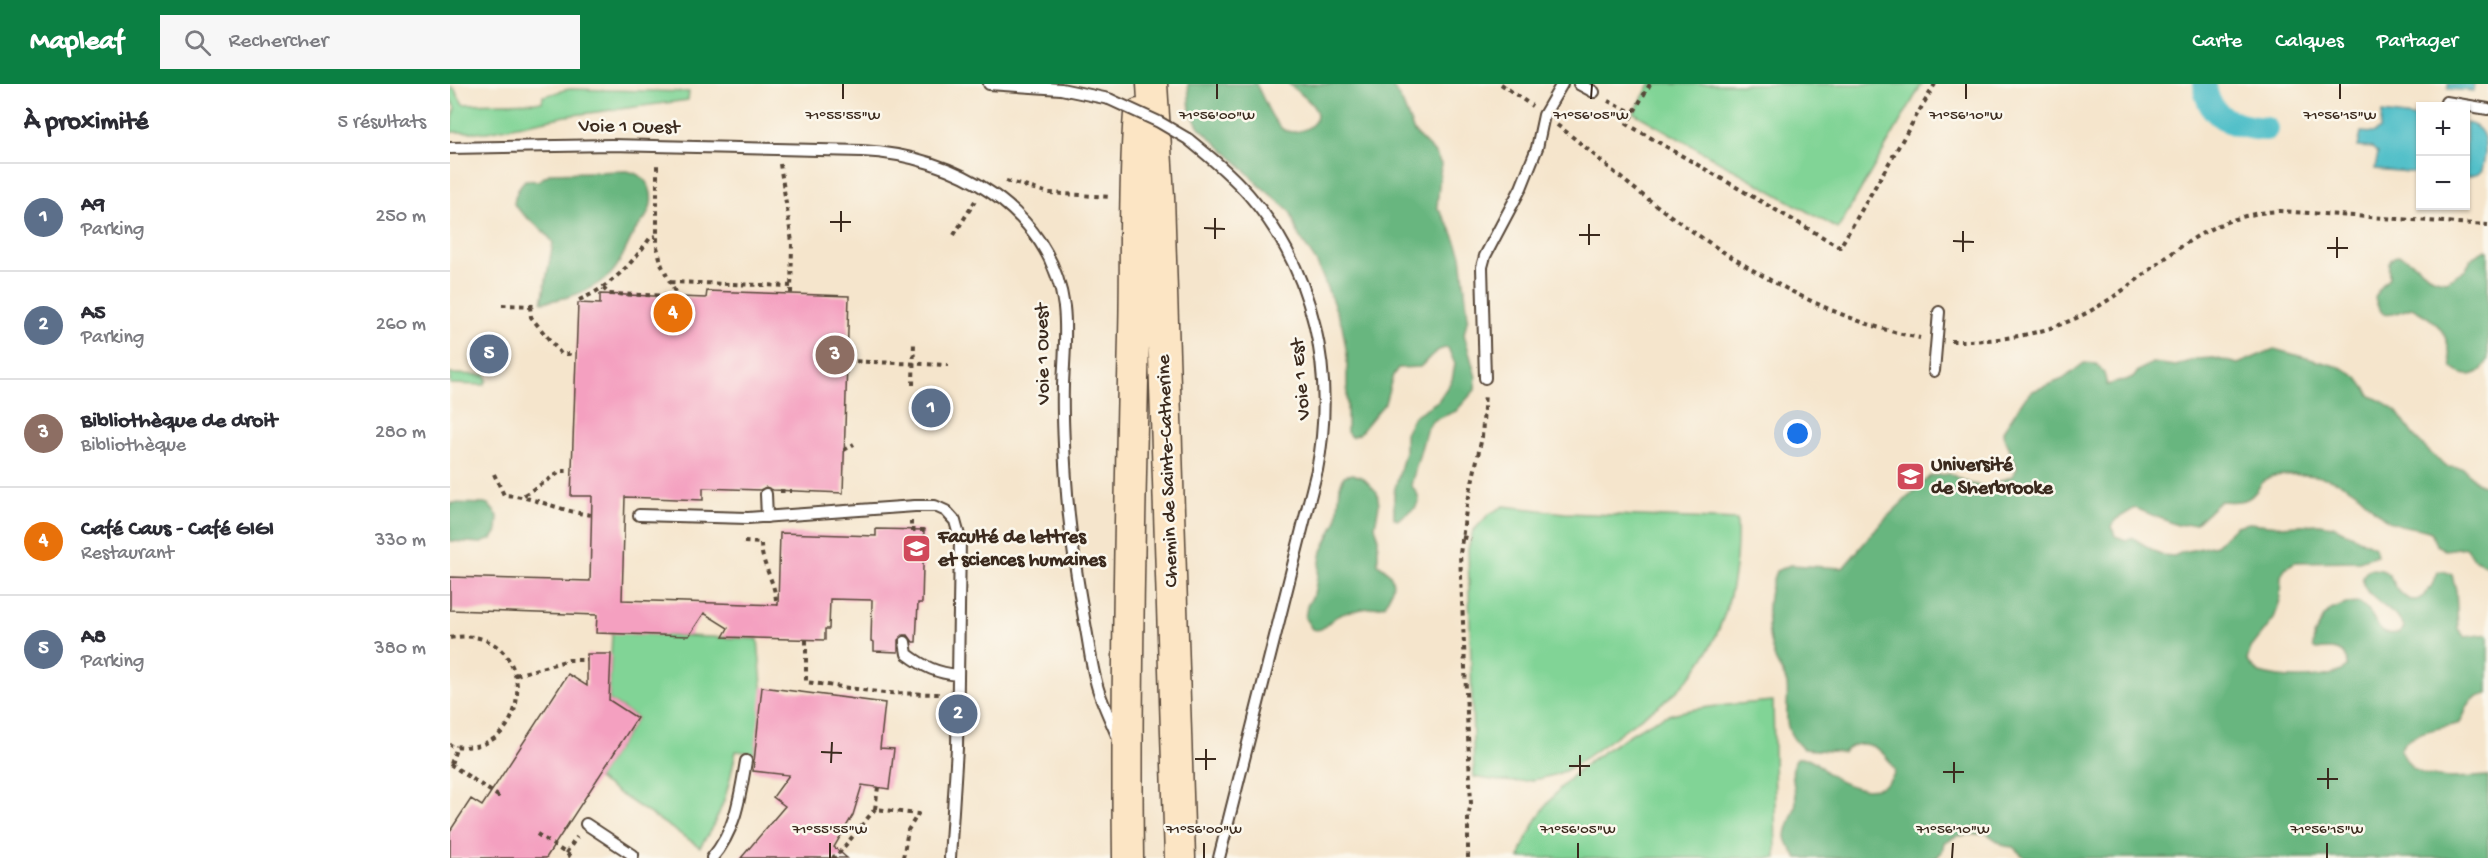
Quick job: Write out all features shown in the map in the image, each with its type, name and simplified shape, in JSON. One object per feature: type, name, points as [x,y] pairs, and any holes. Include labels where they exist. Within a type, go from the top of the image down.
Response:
[{"type":"main road","name":"Chemin de Sainte-Catherine","points":[[1128,858],[1126,758],[1134,335],[1134,178],[1141,84]]},
{"type":"main road","name":"Chemin de Sainte-Catherine","points":[[1152,84],[1161,232],[1180,858]]},
{"type":"lane","name":"Voie 1 Est","points":[[989,84],[1061,89],[1109,99],[1152,118],[1188,139],[1216,162],[1250,196],[1281,240],[1310,307],[1319,344],[1324,389],[1324,431],[1317,470],[1219,858]]},
{"type":"lane","points":[[1485,378],[1482,267],[1485,256],[1531,165],[1544,115],[1562,84]]},
{"type":"lane","points":[[1579,84],[1594,93]]},
{"type":"lane","points":[[2470,106],[2488,109]]},
{"type":"lane","name":"Voie 1 Ouest","points":[[450,148],[611,144],[901,154],[966,176],[984,187],[1022,218],[1054,267],[1061,291],[1065,328],[1064,443],[1071,532],[1098,690],[1126,758]]},
{"type":"lane","points":[[1934,371],[1939,312]]},
{"type":"lane","points":[[766,494],[767,517]]},
{"type":"lane","points":[[639,515],[767,517],[915,506],[940,507],[949,514],[957,526],[960,539],[958,675],[950,858]]},
{"type":"lane","points":[[904,642],[907,654],[929,669],[939,673],[958,675]]},
{"type":"lane","points":[[712,858],[734,822],[746,761]]},
{"type":"lane","points":[[586,824],[633,855],[632,858]]},
{"type":"path","points":[[1501,84],[1533,107]]},
{"type":"path","points":[[1650,84],[1627,124],[1840,247],[1935,84]]},
{"type":"path","points":[[1594,93],[1634,113]]},
{"type":"path","points":[[1553,122],[1688,228],[1766,276],[1812,300],[1871,324],[1937,341],[2006,339],[2038,332],[2070,321],[2115,296],[2199,235],[2224,222],[2251,214],[2279,211],[2488,225]]},
{"type":"path","points":[[603,288],[609,294],[677,296],[664,265],[657,236],[657,171]]},
{"type":"path","points":[[780,172],[792,242],[791,294]]},
{"type":"path","points":[[1000,178],[1019,186],[1049,193],[1118,197]]},
{"type":"path","points":[[954,235],[977,199]]},
{"type":"path","points":[[579,300],[603,288],[621,274],[650,238],[657,236]]},
{"type":"path","points":[[670,282],[791,286]]},
{"type":"path","points":[[502,305],[537,306]]},
{"type":"path","points":[[530,306],[531,317],[561,354],[569,354],[569,350]]},
{"type":"path","points":[[913,384],[914,341]]},
{"type":"path","points":[[848,361],[948,365]]},
{"type":"path","points":[[1468,858],[1468,816],[1471,804],[1460,554],[1482,436],[1485,378]]},
{"type":"path","points":[[844,450],[854,444]]},
{"type":"path","points":[[523,496],[562,471],[567,471],[567,474]]},
{"type":"path","points":[[494,474],[504,495],[523,496],[566,511],[592,515]]},
{"type":"path","points":[[911,520],[911,530],[924,530],[923,549]]},
{"type":"path","points":[[1462,537],[1471,539]]},
{"type":"path","points":[[744,542],[760,543],[763,564],[777,593],[776,605]]},
{"type":"path","points":[[450,638],[467,636],[491,643],[509,660],[516,675],[518,691],[516,707],[505,728],[485,742],[470,746],[450,745]]},
{"type":"path","points":[[806,640],[806,682],[884,693],[923,693]]},
{"type":"path","points":[[516,675],[569,660],[587,660]]},
{"type":"path","points":[[457,746],[450,764],[498,796],[499,794]]},
{"type":"path","points":[[832,856],[835,858],[876,809],[878,787]]},
{"type":"path","points":[[876,809],[918,814],[908,830],[903,858]]},
{"type":"path","points":[[537,834],[573,858]]},
{"type":"green space","points":[[1188,84],[1256,84],[1275,121],[1279,126],[1291,132],[1305,129],[1315,122],[1317,117],[1311,103],[1289,84],[1391,84],[1402,102],[1414,132],[1435,153],[1441,164],[1437,207],[1450,227],[1461,255],[1468,317],[1464,334],[1476,377],[1475,390],[1456,411],[1432,421],[1426,431],[1411,485],[1419,501],[1415,508],[1397,520],[1394,518],[1394,492],[1405,452],[1405,433],[1414,416],[1438,401],[1452,380],[1455,364],[1448,348],[1436,352],[1420,367],[1398,368],[1393,375],[1385,403],[1359,434],[1351,437],[1347,432],[1347,355],[1342,325],[1317,263],[1299,236],[1290,211],[1258,184],[1199,127],[1190,111]]},
{"type":"green space","points":[[1650,84],[1922,84],[1838,229],[1634,113]]},
{"type":"green space","points":[[450,88],[454,88],[463,104],[542,102],[543,96],[570,89],[689,92],[688,100],[566,116],[487,132],[450,132],[455,108],[450,97]]},
{"type":"green space","points":[[627,171],[635,173],[646,182],[651,194],[651,202],[646,217],[635,231],[615,269],[606,278],[583,291],[568,297],[542,302],[553,243],[514,204],[520,185],[525,180],[538,181],[551,173]]},
{"type":"green space","points":[[2485,250],[2488,251],[2488,358],[2482,369],[2469,375],[2452,368],[2448,346],[2438,325],[2412,308],[2395,314],[2385,314],[2381,312],[2375,298],[2389,278],[2389,264],[2393,258],[2398,256],[2404,258],[2433,278],[2447,281],[2466,269],[2473,257]]},
{"type":"green space","points":[[2274,349],[2343,368],[2358,378],[2371,396],[2397,412],[2416,439],[2437,459],[2447,467],[2463,468],[2476,482],[2488,487],[2488,566],[2473,559],[2466,547],[2445,550],[2436,545],[2431,532],[2387,520],[2347,486],[2327,478],[2305,475],[2269,477],[2251,497],[2234,502],[2220,501],[2195,524],[2177,525],[2135,508],[2115,520],[2112,527],[2115,536],[2126,540],[2133,538],[2161,555],[2174,556],[2216,545],[2236,526],[2249,523],[2279,526],[2320,524],[2333,526],[2375,547],[2377,555],[2359,561],[2295,562],[2285,568],[2281,576],[2280,600],[2274,619],[2251,648],[2247,660],[2258,672],[2280,677],[2318,677],[2339,672],[2347,667],[2347,660],[2342,652],[2333,649],[2316,650],[2313,647],[2314,636],[2324,617],[2331,610],[2346,604],[2360,603],[2383,632],[2399,633],[2404,628],[2400,621],[2368,592],[2363,584],[2363,577],[2369,569],[2387,573],[2398,590],[2411,600],[2423,597],[2438,572],[2444,571],[2452,575],[2456,590],[2458,629],[2465,637],[2488,634],[2488,694],[2471,701],[2460,723],[2418,734],[2405,743],[2400,750],[2412,767],[2431,776],[2450,778],[2488,776],[2488,858],[2025,858],[2013,847],[2005,846],[1986,833],[1957,836],[1944,842],[1942,852],[1936,858],[1798,858],[1789,846],[1786,837],[1796,805],[1792,772],[1797,758],[1811,759],[1838,780],[1866,789],[1883,785],[1890,780],[1895,771],[1886,756],[1873,746],[1859,744],[1843,752],[1803,749],[1790,733],[1787,719],[1787,684],[1775,659],[1768,626],[1768,603],[1776,571],[1790,565],[1843,568],[1884,520],[1930,476],[1950,474],[1971,484],[1988,487],[2012,476],[2017,469],[2003,431],[2024,399],[2033,391],[2063,379],[2084,363],[2097,364],[2104,373],[2107,385],[2133,378],[2139,370],[2153,363],[2176,366],[2196,359],[2214,358],[2238,364]]},
{"type":"green space","points":[[450,374],[485,375],[487,380],[484,385],[450,384]]},
{"type":"green space","points":[[1353,474],[1363,478],[1377,492],[1379,505],[1375,526],[1378,536],[1378,564],[1392,578],[1391,592],[1385,605],[1344,613],[1321,629],[1312,629],[1305,618],[1307,606],[1314,594],[1322,551],[1337,520],[1340,486],[1344,476]]},
{"type":"green space","points":[[450,503],[488,504],[498,516],[497,531],[492,539],[481,543],[450,541]]},
{"type":"green space","points":[[1504,506],[1565,513],[1737,520],[1735,566],[1726,610],[1708,651],[1695,670],[1668,699],[1573,766],[1553,775],[1520,782],[1474,777],[1468,549],[1473,531],[1489,514]]},
{"type":"green space","points":[[612,633],[758,639],[763,697],[755,753],[736,751],[724,801],[700,847],[597,779],[637,718],[609,700]]},
{"type":"green space","points":[[1773,701],[1776,858],[1519,858],[1536,820],[1560,789],[1589,762],[1634,732],[1656,720],[1681,712]]},
{"type":"water","points":[[2448,84],[2474,84],[2473,91],[2448,89]]},
{"type":"water","points":[[2382,113],[2416,117],[2416,173],[2375,169],[2378,153],[2372,148],[2358,147],[2361,132],[2374,133],[2380,129]]},
{"type":"water","points":[[2470,124],[2479,129],[2484,140],[2485,154],[2482,170],[2470,176]]},
{"type":"building","points":[[707,291],[849,296],[843,493],[773,490],[766,487],[760,490],[703,488],[703,500],[625,497],[622,600],[778,605],[780,533],[876,536],[876,529],[924,530],[922,603],[918,603],[916,642],[913,642],[908,635],[903,635],[898,640],[898,652],[874,651],[874,642],[871,641],[872,600],[830,599],[829,629],[825,629],[825,640],[723,637],[728,628],[704,613],[689,636],[596,633],[597,615],[450,610],[450,577],[590,581],[592,496],[571,496],[578,303],[600,304],[600,294],[706,298]]},
{"type":"building","points":[[587,654],[611,654],[609,700],[637,718],[546,858],[450,858],[450,831],[471,799],[482,806],[568,674],[587,686]]},
{"type":"building","points":[[762,687],[885,703],[880,748],[894,749],[889,789],[862,785],[853,815],[834,847],[847,858],[741,858],[785,806],[773,797],[789,775],[753,771]]},
{"type":"waterway","points":[[2205,84],[2211,106],[2225,119],[2244,126],[2266,129]]},
{"type":"place","name":"Café Caus - Café GIGI","points":[[673,313]]},
{"type":"place","name":"A8","points":[[489,354]]},
{"type":"place","name":"Bibliothèque de droit","points":[[835,355]]},
{"type":"place","name":"A9","points":[[931,408]]},
{"type":"place","name":"Université de Sherbrooke","points":[[1910,477]]},
{"type":"place","name":"Faculté de lettres et sciences humaines","points":[[917,549]]},
{"type":"place","name":"A5","points":[[958,714]]}]
